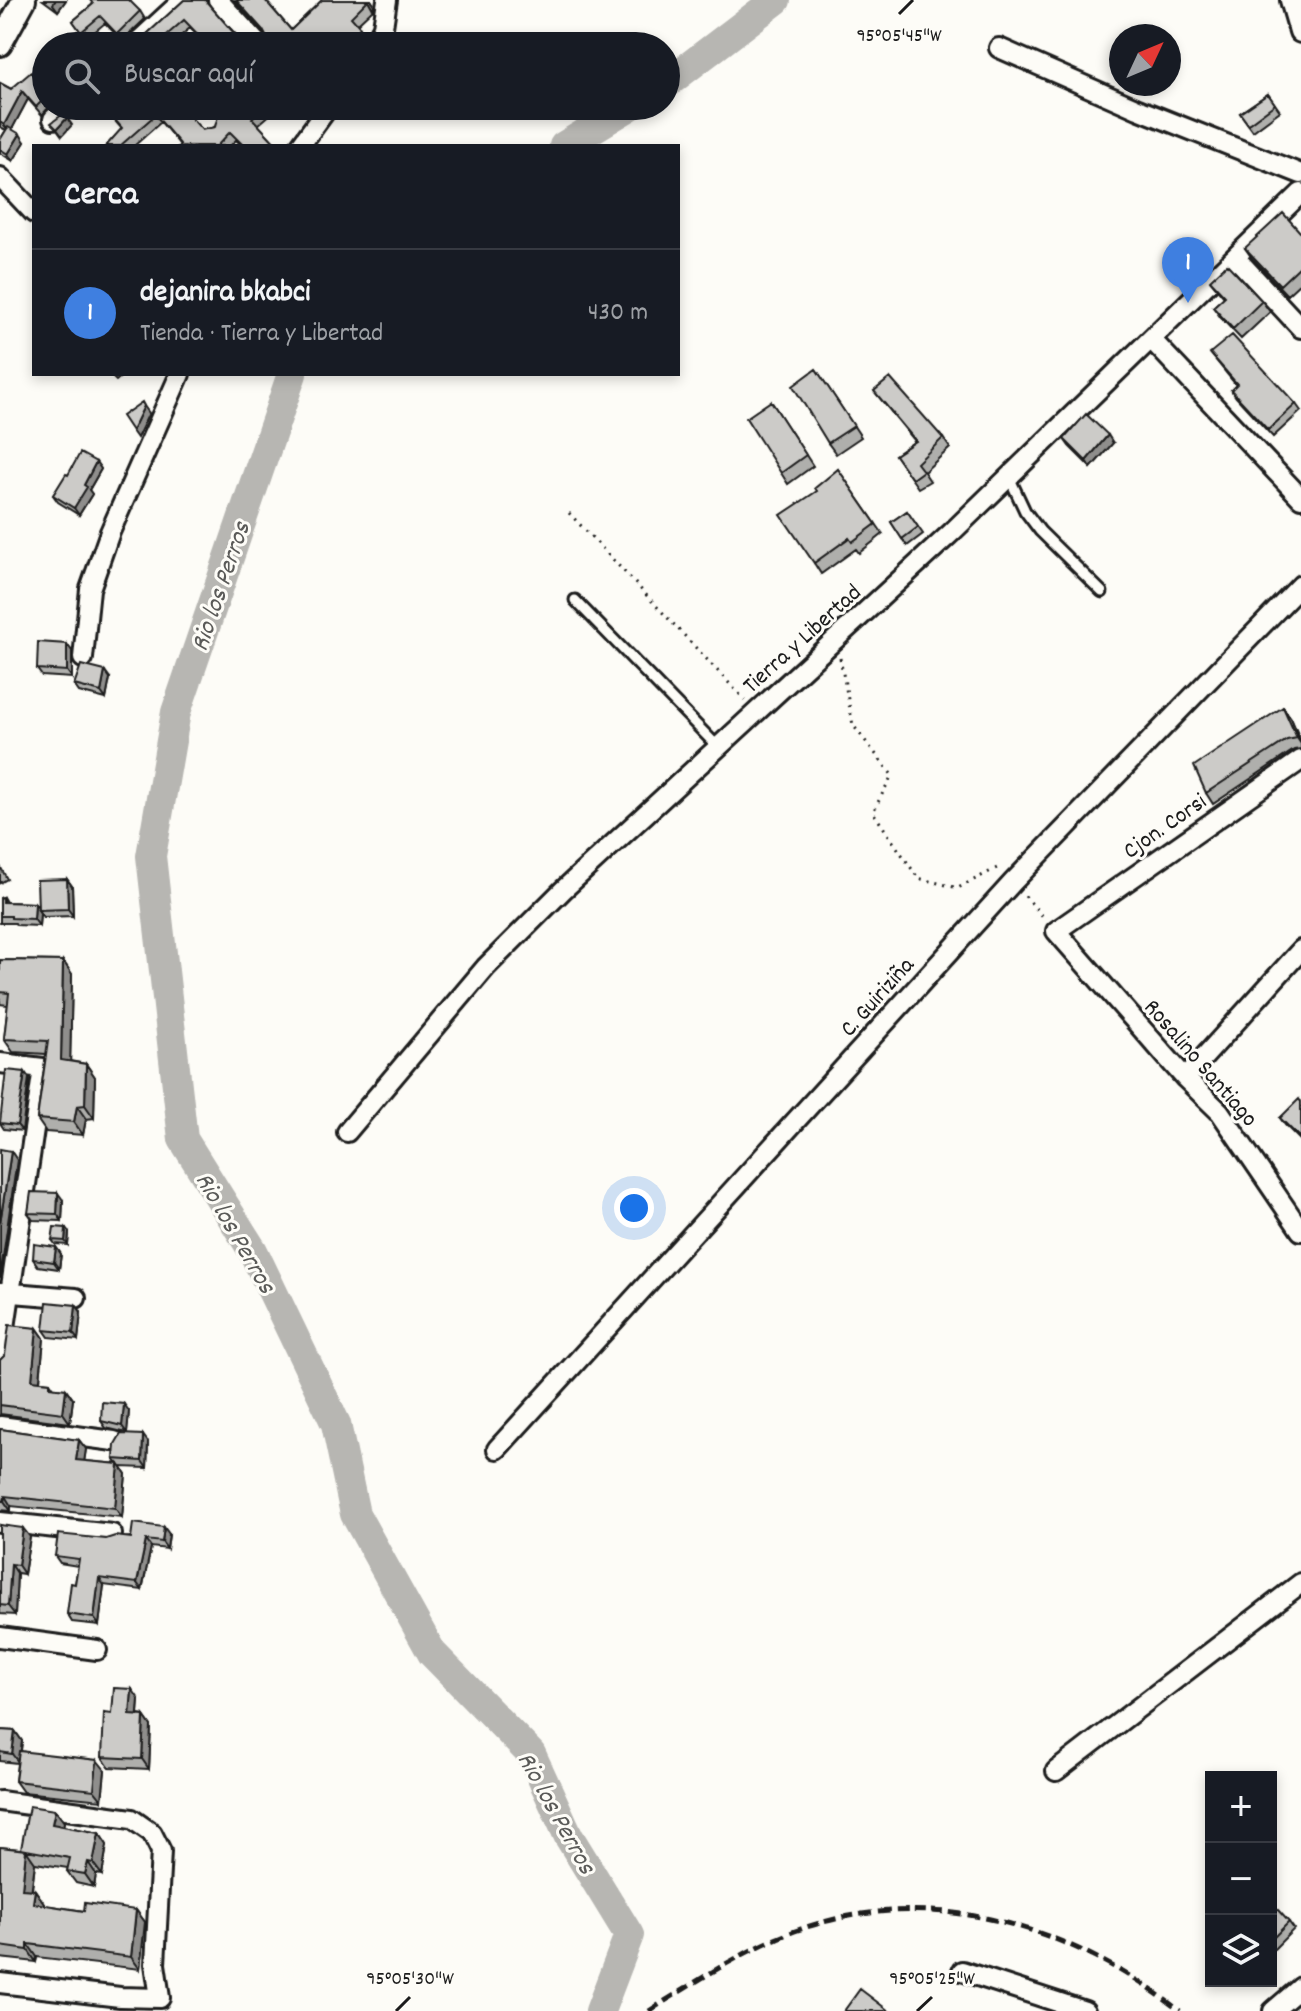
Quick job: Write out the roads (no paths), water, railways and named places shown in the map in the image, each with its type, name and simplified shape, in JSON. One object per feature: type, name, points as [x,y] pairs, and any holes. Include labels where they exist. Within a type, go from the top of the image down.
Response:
[{"type":"street","points":[[0,44],[24,0]]},
{"type":"street","points":[[150,32],[183,0]]},
{"type":"street","points":[[218,0],[247,32]]},
{"type":"street","points":[[380,32],[387,0]]},
{"type":"street","points":[[1292,0],[1301,31]]},
{"type":"street","points":[[999,48],[1138,109],[1301,174]]},
{"type":"street","points":[[206,120],[212,127]]},
{"type":"street","points":[[301,144],[315,120]]},
{"type":"street","points":[[0,177],[32,211]]},
{"type":"street","name":"Tierra y Libertad","points":[[347,1132],[486,967],[563,890],[1009,477],[1301,193]]},
{"type":"street","points":[[1235,257],[1301,328]]},
{"type":"street","points":[[1151,339],[1301,498]]},
{"type":"street","points":[[83,658],[90,589],[110,532],[179,376]]},
{"type":"street","name":"C. Guiriziña","points":[[497,1449],[1013,882],[1301,585]]},
{"type":"street","name":"Cjon. Corsi","points":[[1056,931],[1301,760]]},
{"type":"street","name":"Rosalino Santiago","points":[[1056,931],[1185,1078],[1220,1112],[1299,1223]]},
{"type":"street","points":[[1185,1078],[1301,950]]},
{"type":"street","points":[[0,1063],[43,1068],[5,1293],[0,1362]]},
{"type":"street","points":[[5,1293],[76,1298]]},
{"type":"street","points":[[0,1426],[114,1441]]},
{"type":"street","points":[[0,1522],[112,1534]]},
{"type":"street","points":[[1056,1771],[1301,1583]]},
{"type":"street","points":[[0,1637],[97,1650]]},
{"type":"street","points":[[0,1801],[132,1819],[152,1833],[161,1851],[155,1964],[162,2004],[0,1983]]},
{"type":"street","points":[[962,1971],[1085,2011]]},
{"type":"street","points":[[1273,2011],[1301,1987]]},
{"type":"lane","points":[[1009,477],[1025,511],[1040,531],[1102,592]]},
{"type":"lane","points":[[575,600],[718,747]]},
{"type":"waterway","name":"Rio los Perros","points":[[680,73],[776,0]]},
{"type":"waterway","name":"Rio los Perros","points":[[567,144],[607,120]]},
{"type":"waterway","name":"Rio los Perros","points":[[291,376],[176,712],[151,856],[183,1139],[253,1251],[336,1424],[355,1514],[432,1653],[531,1754],[569,1837],[629,1935],[600,2011]]},
{"type":"railway","points":[[649,2011],[722,1966],[778,1938],[848,1916],[899,1911],[949,1912],[999,1921],[1047,1936],[1094,1956],[1138,1981],[1180,2011]]},
{"type":"place","name":"dejanira bkabci","points":[[1188,303]]}]
